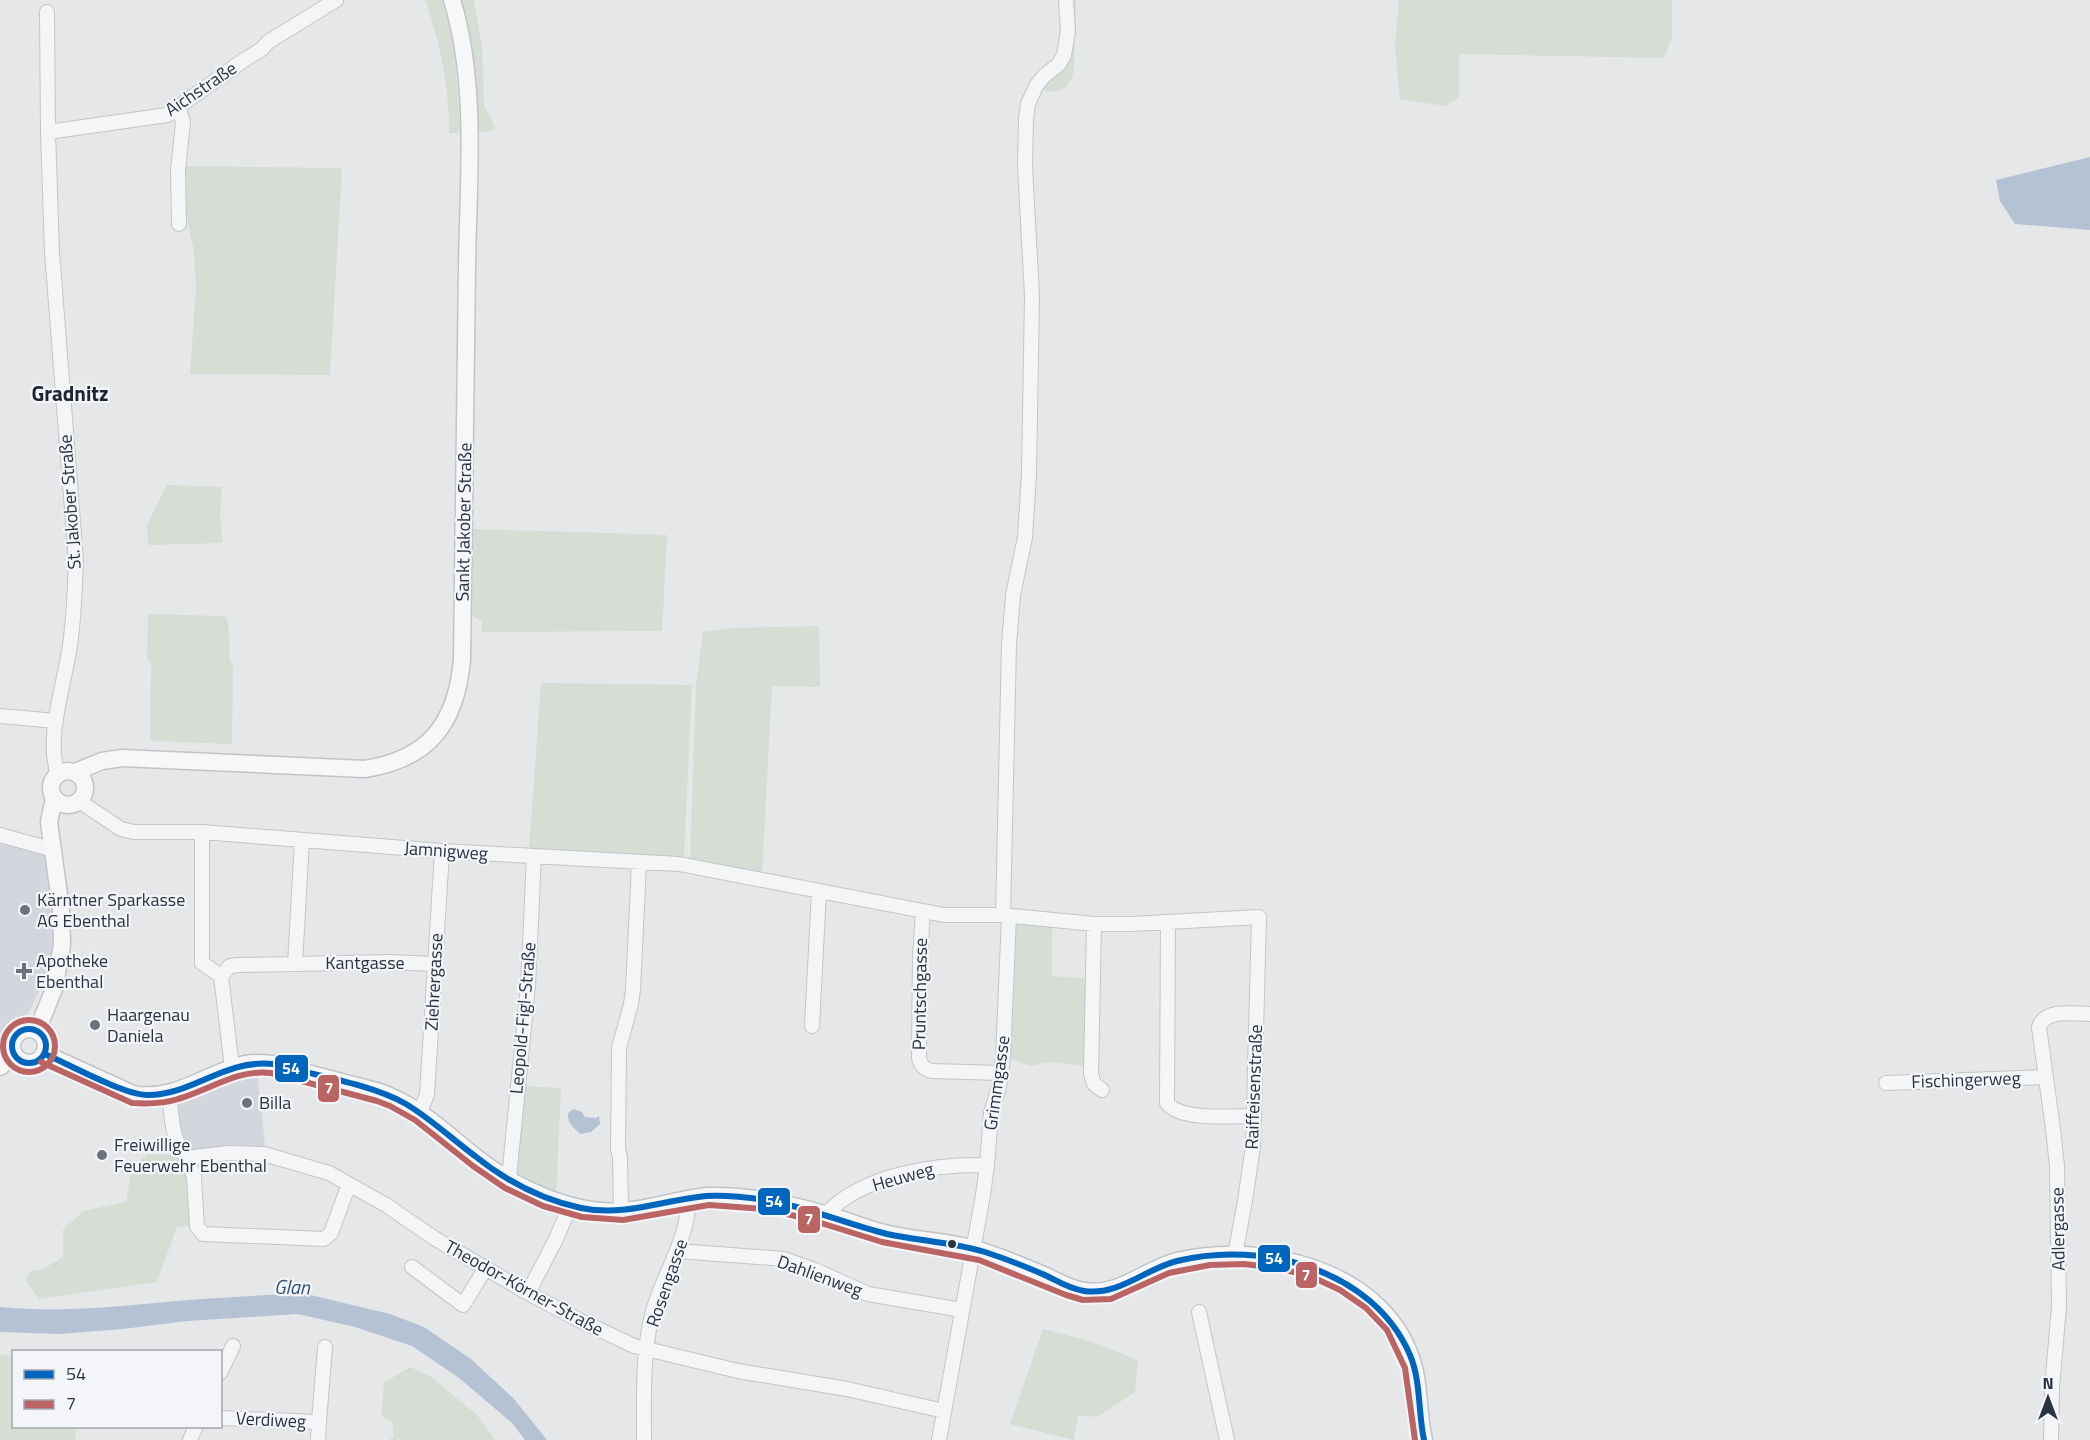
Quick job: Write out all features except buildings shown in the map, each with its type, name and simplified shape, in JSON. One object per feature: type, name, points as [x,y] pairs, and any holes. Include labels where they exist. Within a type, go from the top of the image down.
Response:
[{"type":"main road","name":"Sankt Jakober Straße","points":[[58,774],[69,771],[80,777],[112,765],[141,759],[364,769],[386,766],[414,754],[428,743],[447,719],[460,682],[462,660],[469,177],[466,71],[452,0]]},
{"type":"main road","points":[[58,774],[51,785],[66,802]]},
{"type":"main road","points":[[37,1031],[54,989],[61,958],[62,920],[49,822],[66,802],[86,790],[80,777]]},
{"type":"main road","points":[[25,1029],[37,1031],[46,1041],[45,1054],[41,1060],[26,1064],[14,1055],[13,1041],[17,1034],[25,1029]]},
{"type":"main road","points":[[45,1054],[133,1094],[154,1096],[169,1094],[246,1064],[273,1064],[380,1092],[397,1098],[420,1111],[481,1161],[508,1179],[553,1200],[586,1209],[621,1211],[642,1209],[689,1198],[715,1196],[779,1203],[826,1214],[882,1233],[972,1248],[1072,1288],[1091,1292],[1109,1290],[1178,1261],[1235,1255],[1280,1259],[1300,1264],[1350,1285],[1373,1301],[1398,1330],[1411,1356],[1418,1385],[1424,1440]]},
{"type":"main road","points":[[0,1067],[14,1055]]},
{"type":"street","name":"Aichstraße","points":[[48,132],[167,115],[262,49],[268,42],[336,0]]},
{"type":"street","name":"Grimmgasse","points":[[939,1440],[987,1165],[991,1113],[1001,1073],[1006,916],[1009,644],[1013,595],[1025,537],[1029,473],[1032,296],[1026,212],[1026,119],[1028,104],[1036,86],[1059,64],[1064,55],[1067,38],[1066,0]]},
{"type":"street","name":"St. Jakober Straße","points":[[47,12],[52,252],[76,561],[71,643],[56,721],[53,757],[58,774]]},
{"type":"street","points":[[178,106],[183,122],[178,171],[179,224]]},
{"type":"street","points":[[0,716],[56,721]]},
{"type":"street","name":"Jamnigweg","points":[[66,802],[121,829],[134,832],[202,832],[442,851],[692,865],[944,915],[1006,916],[1094,924],[1259,917]]},
{"type":"street","points":[[202,832],[202,963],[221,976],[232,1068]]},
{"type":"street","points":[[0,835],[54,850]]},
{"type":"street","points":[[295,964],[302,840]]},
{"type":"street","name":"Ziehrergasse","points":[[420,1111],[427,1095],[442,851]]},
{"type":"street","name":"Leopold-Figl-Straße","points":[[508,1179],[528,986],[534,856]]},
{"type":"street","points":[[621,1211],[618,1149],[620,1048],[633,990],[639,863]]},
{"type":"street","points":[[812,1026],[819,891]]},
{"type":"street","name":"Pruntschgasse","points":[[923,912],[920,972],[920,1064],[932,1071],[1001,1073]]},
{"type":"street","name":"Raiffeisenstraße","points":[[1235,1255],[1252,1158],[1259,917]]},
{"type":"street","points":[[1168,922],[1167,1103],[1173,1109],[1197,1115],[1254,1116]]},
{"type":"street","points":[[1094,924],[1091,1074],[1094,1084],[1102,1090]]},
{"type":"street","name":"Kantgasse","points":[[221,976],[230,966],[238,965],[390,962],[435,964]]},
{"type":"street","name":"Adlergasse","points":[[2051,1440],[2052,1388],[2059,1306],[2056,1166],[2054,1129],[2039,1033],[2043,1019],[2058,1014],[2090,1014]]},
{"type":"street","name":"Fischingerweg","points":[[1886,1083],[2046,1077]]},
{"type":"street","points":[[169,1094],[174,1135],[180,1150],[187,1158],[194,1177],[197,1226],[203,1234],[324,1239],[331,1233],[349,1184]]},
{"type":"street","name":"Theodor-Körner-Straße","points":[[187,1158],[228,1153],[264,1154],[329,1173],[386,1205],[485,1269],[579,1320],[634,1346],[738,1371],[847,1389],[944,1411]]},
{"type":"street","name":"Heuweg","points":[[826,1214],[858,1191],[881,1181],[943,1166],[987,1165]]},
{"type":"street","name":"Rosengasse","points":[[644,1440],[646,1350],[654,1310],[678,1251],[688,1218],[689,1198]]},
{"type":"street","points":[[528,1293],[570,1206]]},
{"type":"street","name":"Dahlienweg","points":[[678,1251],[784,1259],[868,1294],[962,1310]]},
{"type":"street","points":[[412,1267],[463,1305],[485,1269]]},
{"type":"street","points":[[1199,1312],[1227,1440]]},
{"type":"street","points":[[222,1369],[233,1346]]},
{"type":"street","name":"Verdiweg","points":[[222,1418],[319,1422],[325,1347]]},
{"type":"street","points":[[318,1440],[319,1422]]},
{"type":"shaded area","points":[[425,0],[442,0],[446,16],[457,80],[460,128],[458,133],[449,133],[448,100],[443,66]]},
{"type":"shaded area","points":[[457,0],[474,0],[482,47],[484,105],[495,127],[489,132],[475,131]]},
{"type":"shaded area","points":[[1068,0],[1076,0],[1074,70],[1067,86],[1061,90],[1049,92],[1043,86],[1060,67]]},
{"type":"shaded area","points":[[1399,0],[1672,0],[1672,37],[1664,58],[1459,54],[1459,97],[1445,106],[1400,99],[1395,45]]},
{"type":"shaded area","points":[[184,166],[342,168],[330,375],[190,374],[196,288],[194,251],[183,202]]},
{"type":"shaded area","points":[[167,485],[222,487],[220,516],[223,543],[148,545],[147,525]]},
{"type":"shaded area","points":[[473,529],[667,535],[662,631],[482,632],[482,622],[472,615]]},
{"type":"shaded area","points":[[148,614],[224,616],[228,620],[230,662],[233,663],[232,744],[150,741],[151,661],[147,660]]},
{"type":"shaded area","points":[[819,626],[820,687],[772,686],[762,874],[690,859],[696,685],[703,632],[733,628]]},
{"type":"shaded area","points":[[541,683],[692,685],[684,859],[529,850]]},
{"type":"shaded area","points":[[0,842],[44,855],[52,916],[52,949],[47,974],[26,1018],[0,1044]]},
{"type":"shaded area","points":[[1018,921],[1052,925],[1052,976],[1090,979],[1088,1066],[1050,1062],[1029,1066],[1008,1057],[1013,927]]},
{"type":"shaded area","points":[[257,1070],[265,1146],[259,1149],[186,1154],[179,1133],[176,1101],[239,1073]]},
{"type":"shaded area","points":[[522,1086],[561,1088],[556,1195],[513,1174]]},
{"type":"shaded area","points":[[148,1154],[176,1155],[188,1177],[189,1226],[177,1227],[157,1282],[39,1299],[25,1280],[31,1271],[41,1270],[63,1257],[63,1230],[83,1211],[126,1202],[132,1167]]},
{"type":"shaded area","points":[[1043,1329],[1086,1340],[1138,1360],[1135,1392],[1097,1417],[1078,1415],[1074,1440],[1010,1424]]},
{"type":"shaded area","points":[[0,1354],[12,1356],[12,1428],[77,1428],[75,1440],[0,1440]]},
{"type":"shaded area","points":[[410,1367],[430,1376],[477,1415],[495,1440],[389,1440],[394,1437],[392,1422],[381,1416],[384,1383]]},
{"type":"water","points":[[2090,157],[2090,230],[2015,224],[2000,201],[1996,180]]},
{"type":"water","points":[[574,1109],[582,1112],[585,1117],[599,1116],[600,1124],[591,1132],[580,1134],[568,1120],[568,1113]]},
{"type":"water","points":[[302,1293],[390,1314],[424,1327],[471,1359],[514,1399],[547,1440],[525,1440],[512,1423],[459,1378],[412,1346],[355,1327],[298,1314],[187,1321],[60,1334],[0,1332],[0,1307],[78,1309]]},
{"type":"transit line","name":"7","points":[[24,1020],[34,1020],[48,1027],[55,1046],[48,1065],[34,1072],[24,1072],[14,1068],[7,1061],[3,1051],[3,1041],[7,1031],[14,1024],[24,1020]]},
{"type":"transit line","name":"54","points":[[29,1029],[41,1034],[46,1046],[41,1058],[29,1063],[17,1058],[12,1046],[17,1034],[29,1029]]},
{"type":"transit line","name":"54","points":[[45,1054],[111,1085],[148,1095],[180,1089],[224,1072],[255,1064],[273,1064],[359,1085],[406,1104],[512,1181],[539,1195],[581,1208],[629,1209],[706,1196],[736,1196],[766,1200],[887,1234],[985,1252],[1084,1291],[1109,1290],[1165,1265],[1210,1255],[1244,1255],[1278,1259],[1312,1268],[1342,1282],[1370,1301],[1393,1325],[1414,1365],[1424,1440]]},
{"type":"transit line","name":"7","points":[[41,1062],[132,1103],[172,1101],[235,1077],[259,1073],[271,1073],[377,1101],[415,1120],[505,1188],[543,1206],[582,1217],[623,1220],[709,1205],[765,1209],[808,1219],[882,1242],[979,1260],[1083,1300],[1111,1299],[1169,1273],[1210,1265],[1244,1264],[1277,1268],[1310,1276],[1340,1290],[1366,1308],[1387,1330],[1405,1368],[1415,1440]]},
{"type":"place","name":"Kärntner Sparkasse AG Ebenthal","points":[[25,910]]},
{"type":"place","name":"Apotheke Ebenthal","points":[[24,971]]},
{"type":"place","name":"Haargenau Daniela","points":[[95,1025]]},
{"type":"place","name":"Billa","points":[[247,1103]]},
{"type":"place","name":"Freiwillige Feuerwehr Ebenthal","points":[[102,1155]]},
{"type":"district","name":"Gradnitz","points":[[70,394]]},
{"type":"water label","name":"Glan","points":[[292,1287]]}]
